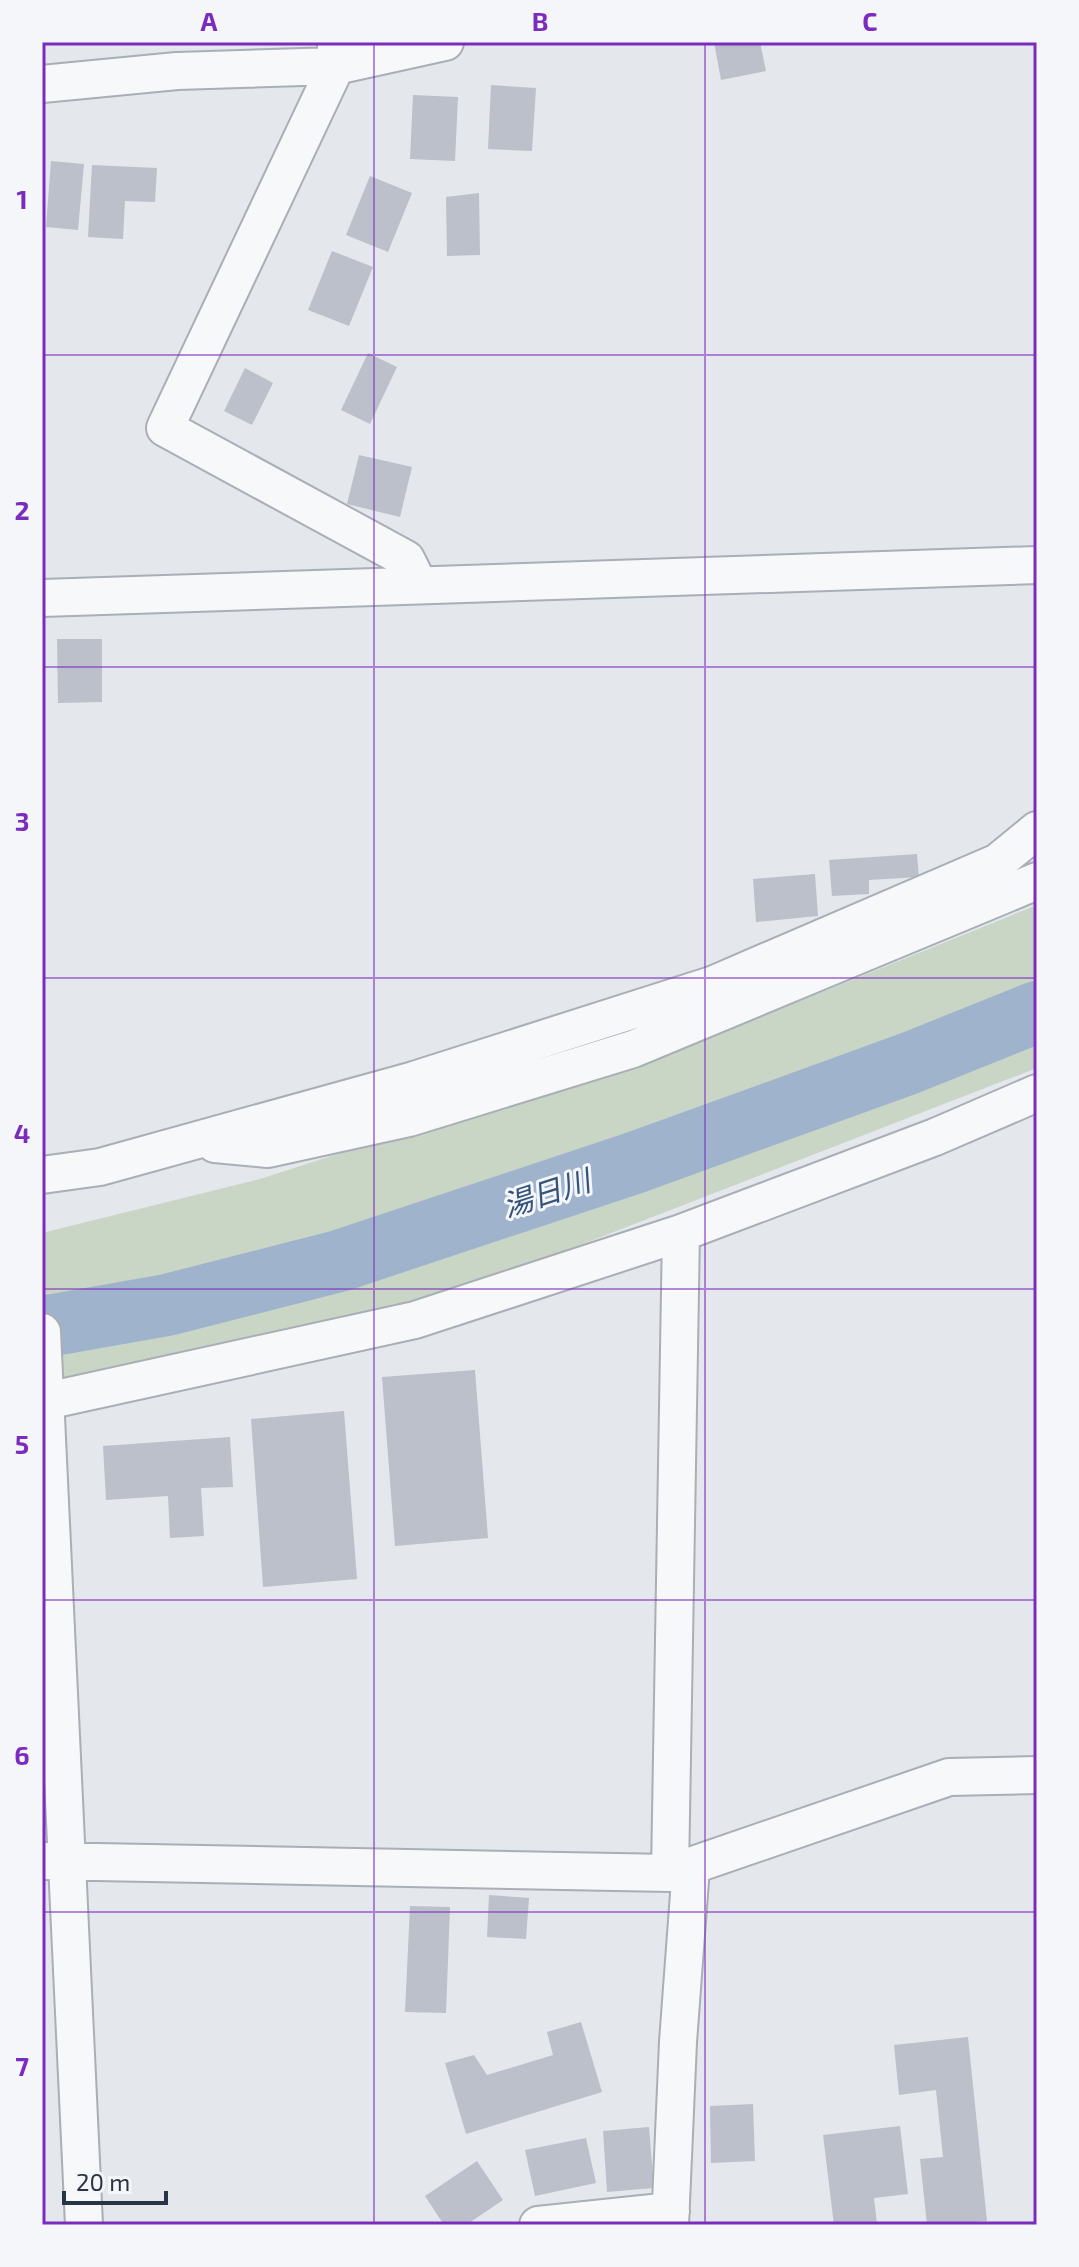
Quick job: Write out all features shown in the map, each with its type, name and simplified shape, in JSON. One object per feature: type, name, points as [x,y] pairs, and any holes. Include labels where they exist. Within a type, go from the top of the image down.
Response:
[{"type":"street","points":[[42,84],[445,42]]},
{"type":"street","points":[[336,54],[165,428],[406,559],[419,585]]},
{"type":"street","points":[[42,598],[1037,565]]},
{"type":"street","points":[[42,1175],[100,1167],[414,1080],[712,985],[998,862],[1037,830]]},
{"type":"street","points":[[193,1142],[268,1149],[409,1118],[633,1049],[1037,881]]},
{"type":"street","points":[[45,1401],[415,1320],[681,1233],[935,1137],[1037,1093]]},
{"type":"street","points":[[538,2225],[671,2218],[678,2042],[680,1870],[681,1233]]},
{"type":"street","points":[[42,1332],[55,1861],[84,2225]]},
{"type":"street","points":[[55,1861],[680,1870],[949,1777],[1037,1775]]},
{"type":"green space","points":[[1037,905],[1037,1068],[441,1299],[42,1383],[42,1233],[260,1179],[761,1017]]},
{"type":"building","points":[[714,42],[760,42],[766,71],[721,80]]},
{"type":"building","points":[[491,85],[536,88],[532,151],[488,149]]},
{"type":"building","points":[[413,95],[458,97],[455,161],[410,159]]},
{"type":"building","points":[[51,161],[84,164],[78,230],[46,227]]},
{"type":"building","points":[[92,165],[157,168],[155,202],[125,201],[123,239],[88,237]]},
{"type":"building","points":[[370,176],[412,193],[388,252],[346,235]]},
{"type":"building","points":[[479,193],[480,255],[447,256],[446,197]]},
{"type":"building","points":[[332,251],[373,267],[349,326],[308,310]]},
{"type":"building","points":[[368,353],[397,367],[370,424],[341,410]]},
{"type":"building","points":[[245,368],[273,383],[252,425],[224,411]]},
{"type":"building","points":[[359,455],[412,467],[400,517],[347,504]]},
{"type":"building","points":[[57,639],[102,639],[102,702],[58,703]]},
{"type":"building","points":[[917,854],[919,877],[869,880],[869,894],[832,896],[829,860]]},
{"type":"building","points":[[815,874],[818,916],[756,922],[753,879]]},
{"type":"building","points":[[475,1370],[488,1538],[395,1546],[382,1377]]},
{"type":"building","points":[[344,1411],[357,1579],[263,1587],[251,1419]]},
{"type":"building","points":[[230,1437],[233,1487],[201,1488],[204,1536],[170,1538],[168,1496],[106,1500],[103,1446]]},
{"type":"building","points":[[489,1895],[529,1898],[526,1939],[487,1937]]},
{"type":"building","points":[[410,1906],[450,1907],[446,2013],[405,2012]]},
{"type":"building","points":[[581,2022],[602,2092],[466,2134],[445,2063],[474,2055],[487,2075],[553,2055],[547,2032]]},
{"type":"building","points":[[968,2037],[987,2221],[927,2225],[920,2159],[943,2157],[936,2090],[899,2095],[894,2045]]},
{"type":"building","points":[[753,2104],[755,2161],[711,2163],[710,2106]]},
{"type":"building","points":[[900,2126],[908,2194],[874,2198],[877,2224],[834,2225],[823,2135]]},
{"type":"building","points":[[649,2127],[654,2188],[607,2192],[603,2131]]},
{"type":"building","points":[[586,2138],[596,2183],[535,2196],[525,2150]]},
{"type":"building","points":[[477,2161],[503,2200],[466,2225],[444,2225],[425,2196]]},
{"type":"waterway","name":"湯日川","points":[[42,1327],[167,1305],[339,1261],[634,1163],[910,1063],[1037,1012]]}]
